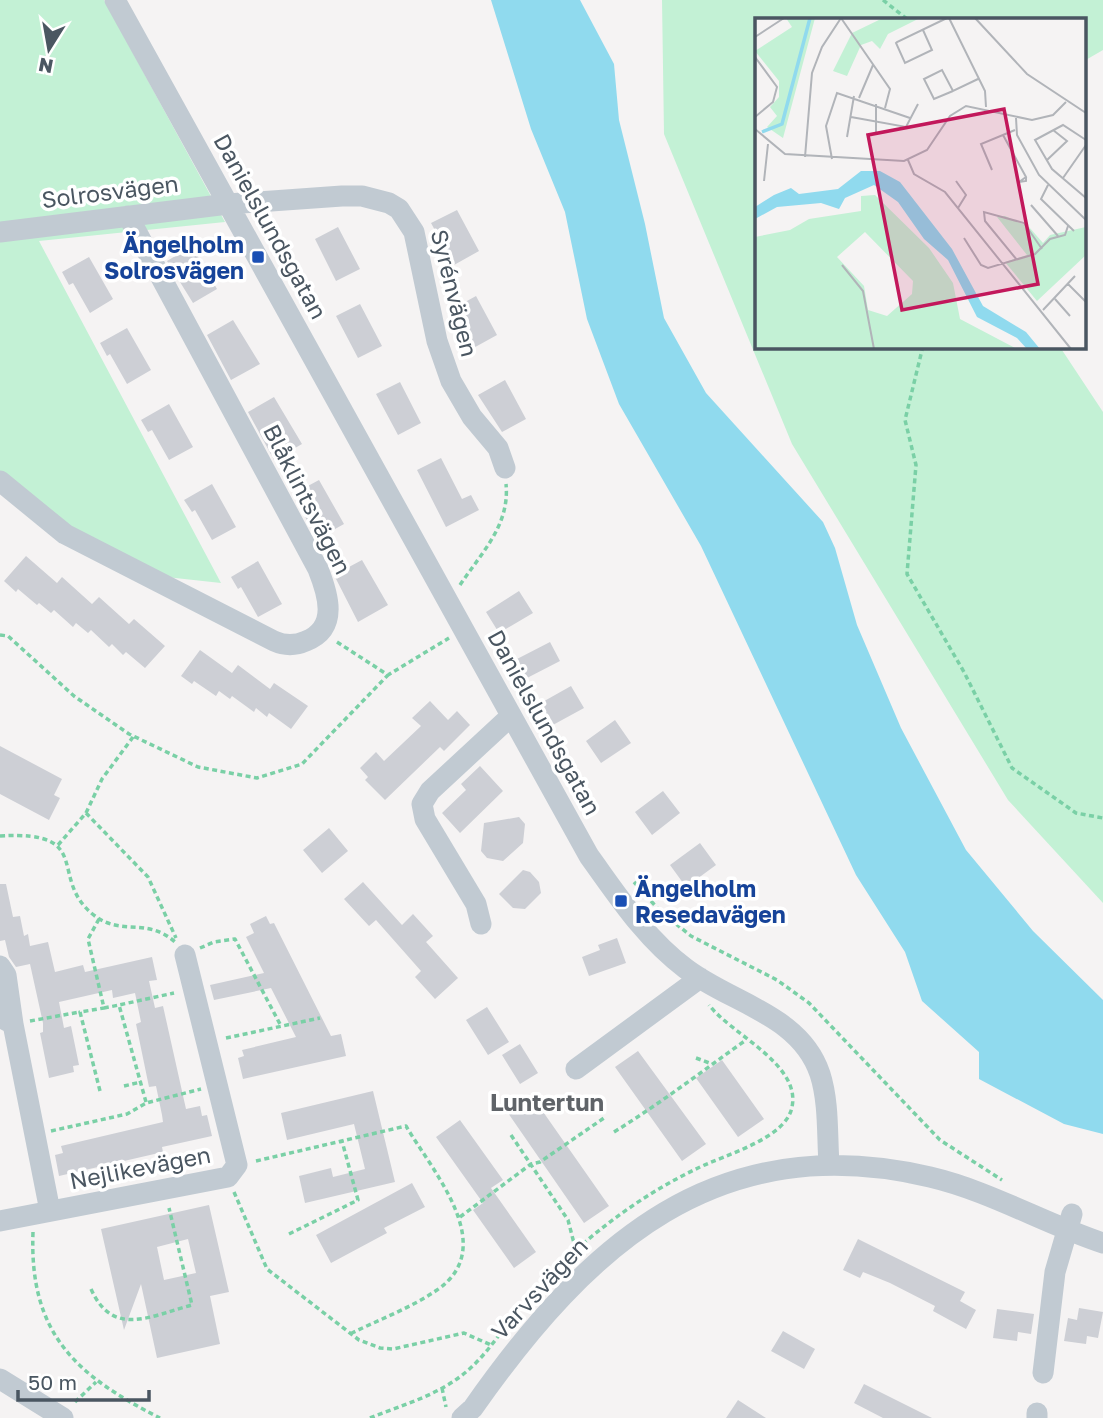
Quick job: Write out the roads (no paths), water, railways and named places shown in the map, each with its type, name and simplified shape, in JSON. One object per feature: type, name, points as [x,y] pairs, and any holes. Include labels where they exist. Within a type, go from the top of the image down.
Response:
[{"type":"street","name":"Danielslundsgatan","points":[[115,0],[228,204],[458,594],[511,716],[589,856],[621,901],[669,956],[700,978],[781,1022],[812,1057],[825,1094],[829,1164]]},
{"type":"street","name":"Syrénvägen","points":[[228,204],[362,196],[389,203],[399,209],[411,226],[419,246],[437,341],[451,382],[472,417],[498,448],[505,468]]},
{"type":"street","name":"Solrosvägen","points":[[0,232],[228,204]]},
{"type":"street","name":"Blåklintsvägen","points":[[0,481],[65,534],[274,642],[287,645],[302,643],[320,631],[328,617],[328,600],[318,569],[128,216]]},
{"type":"street","points":[[481,924],[476,904],[425,819],[422,804],[430,791],[511,716]]},
{"type":"street","name":"Nejlikevägen","points":[[0,1221],[164,1189],[232,1171],[217,1085],[185,955]]},
{"type":"street","points":[[0,965],[6,975],[6,1021],[34,1135],[42,1213]]},
{"type":"street","points":[[576,1069],[700,978]]},
{"type":"street","points":[[829,1164],[895,1170],[958,1184],[1070,1222],[1103,1243]]},
{"type":"street","name":"Varvsvägen","points":[[461,1418],[473,1408],[540,1317],[581,1275],[665,1211],[717,1186],[783,1167],[829,1164]]},
{"type":"street","points":[[1043,1373],[1055,1272],[1070,1222]]},
{"type":"street","points":[[0,1379],[69,1410]]},
{"type":"water","points":[[491,0],[580,0],[614,64],[619,120],[645,224],[664,318],[706,393],[823,522],[835,548],[857,625],[901,728],[966,850],[1033,931],[1103,1000],[1103,1134],[1064,1124],[979,1079],[979,1052],[922,1001],[905,952],[856,875],[701,546],[619,404],[587,319],[565,212],[531,129]]},
{"type":"place","name":"Ängelholm Solrosvägen","points":[[258,257]]},
{"type":"place","name":"Ängelholm Resedavägen","points":[[621,901]]},
{"type":"district","name":"Luntertun","points":[[547,1101]]}]
